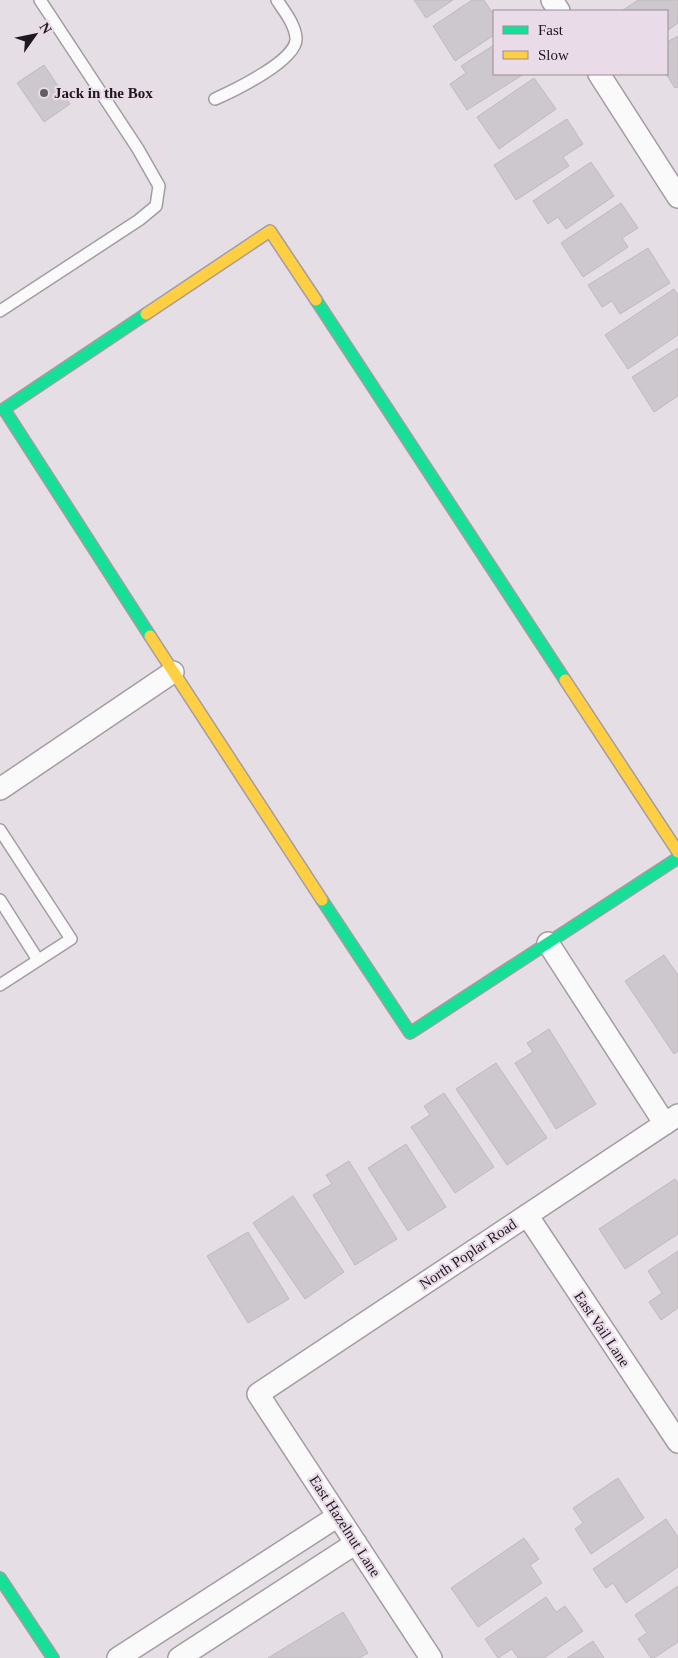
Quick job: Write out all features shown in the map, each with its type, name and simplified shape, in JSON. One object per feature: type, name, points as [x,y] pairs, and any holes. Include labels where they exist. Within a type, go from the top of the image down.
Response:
[{"type":"street","points":[[600,75],[678,197]]},
{"type":"street","points":[[678,852],[270,231],[4,409],[173,672],[410,1033],[678,858]]},
{"type":"street","points":[[0,789],[173,672]]},
{"type":"street","points":[[548,943],[671,1120]]},
{"type":"street","name":"North Poplar Road","points":[[258,1394],[671,1120]]},
{"type":"street","name":"East Vail Lane","points":[[527,1215],[678,1442]]},
{"type":"street","name":"East Hazelnut Lane","points":[[258,1394],[431,1658]]},
{"type":"street","points":[[118,1658],[338,1516]]},
{"type":"street","points":[[179,1658],[356,1543]]},
{"type":"street","points":[[0,1578],[53,1658]]},
{"type":"street","points":[[227,1588],[244,1616]]},
{"type":"lane","points":[[0,311],[139,220],[156,206],[159,186],[138,149],[40,0]]},
{"type":"lane","points":[[215,99],[239,88],[279,62],[293,49],[296,39],[294,28],[277,0]]},
{"type":"lane","points":[[0,830],[71,939],[0,985]]},
{"type":"lane","points":[[0,900],[38,960]]},
{"type":"building","points":[[414,0],[453,0],[426,18]]},
{"type":"building","points":[[472,0],[484,0],[493,14],[493,36],[455,61],[433,26]]},
{"type":"building","points":[[638,0],[678,0],[678,23],[668,30],[668,10],[623,10]]},
{"type":"building","points":[[678,36],[678,87],[675,88],[667,75],[668,41]]},
{"type":"building","points":[[493,46],[493,75],[522,75],[467,110],[450,84],[466,73],[461,66]]},
{"type":"building","name":"Jack in the Box","points":[[44,65],[70,104],[44,122],[17,83]]},
{"type":"building","points":[[534,78],[556,109],[499,149],[477,117]]},
{"type":"building","points":[[567,119],[583,144],[563,157],[569,166],[516,200],[494,165]]},
{"type":"building","points":[[591,162],[614,196],[566,229],[558,217],[548,224],[533,201]]},
{"type":"building","points":[[621,203],[638,228],[622,238],[628,247],[583,277],[561,243]]},
{"type":"building","points":[[648,248],[670,283],[620,314],[612,301],[602,307],[588,285]]},
{"type":"building","points":[[674,289],[678,295],[678,335],[628,369],[605,335]]},
{"type":"building","points":[[678,348],[678,396],[654,412],[632,377]]},
{"type":"building","points":[[664,955],[678,975],[678,1051],[674,1054],[625,981]]},
{"type":"building","points":[[549,1029],[596,1104],[556,1129],[515,1063],[533,1052],[527,1043]]},
{"type":"building","points":[[496,1063],[547,1138],[507,1165],[456,1089]]},
{"type":"building","points":[[444,1093],[494,1167],[455,1193],[411,1127],[430,1115],[424,1106]]},
{"type":"building","points":[[406,1144],[446,1207],[408,1231],[368,1168]]},
{"type":"building","points":[[349,1161],[397,1239],[355,1265],[313,1195],[332,1184],[326,1175]]},
{"type":"building","points":[[675,1179],[678,1184],[678,1234],[625,1269],[599,1229]]},
{"type":"building","points":[[293,1196],[344,1272],[305,1299],[253,1223]]},
{"type":"building","points":[[248,1232],[289,1299],[248,1323],[207,1256]]},
{"type":"building","points":[[678,1251],[678,1308],[661,1320],[649,1302],[662,1293],[648,1271]]},
{"type":"building","points":[[618,1478],[644,1518],[591,1554],[575,1529],[583,1523],[573,1508]]},
{"type":"building","points":[[666,1519],[678,1537],[678,1567],[626,1603],[613,1583],[606,1588],[593,1569]]},
{"type":"building","points":[[524,1538],[539,1559],[530,1565],[542,1583],[478,1627],[451,1588]]},
{"type":"building","points":[[678,1586],[678,1642],[654,1658],[651,1658],[638,1639],[647,1633],[635,1615]]},
{"type":"building","points":[[546,1597],[556,1612],[565,1606],[583,1631],[544,1658],[518,1658],[512,1649],[498,1658],[485,1639]]},
{"type":"building","points":[[343,1612],[368,1653],[359,1658],[268,1658]]},
{"type":"building","points":[[593,1641],[604,1658],[567,1658]]},
{"type":"traffic: fast","points":[[316,300],[565,680]]},
{"type":"traffic: fast","points":[[146,314],[4,409],[150,636]]},
{"type":"traffic: fast","points":[[322,900],[410,1033],[678,858]]},
{"type":"traffic: fast","points":[[0,1578],[53,1658]]},
{"type":"traffic: slow","points":[[146,314],[270,231],[316,300]]},
{"type":"traffic: slow","points":[[150,636],[322,900]]},
{"type":"traffic: slow","points":[[565,680],[678,852]]},
{"type":"place","name":"Jack in the Box","points":[[44,93]]}]
